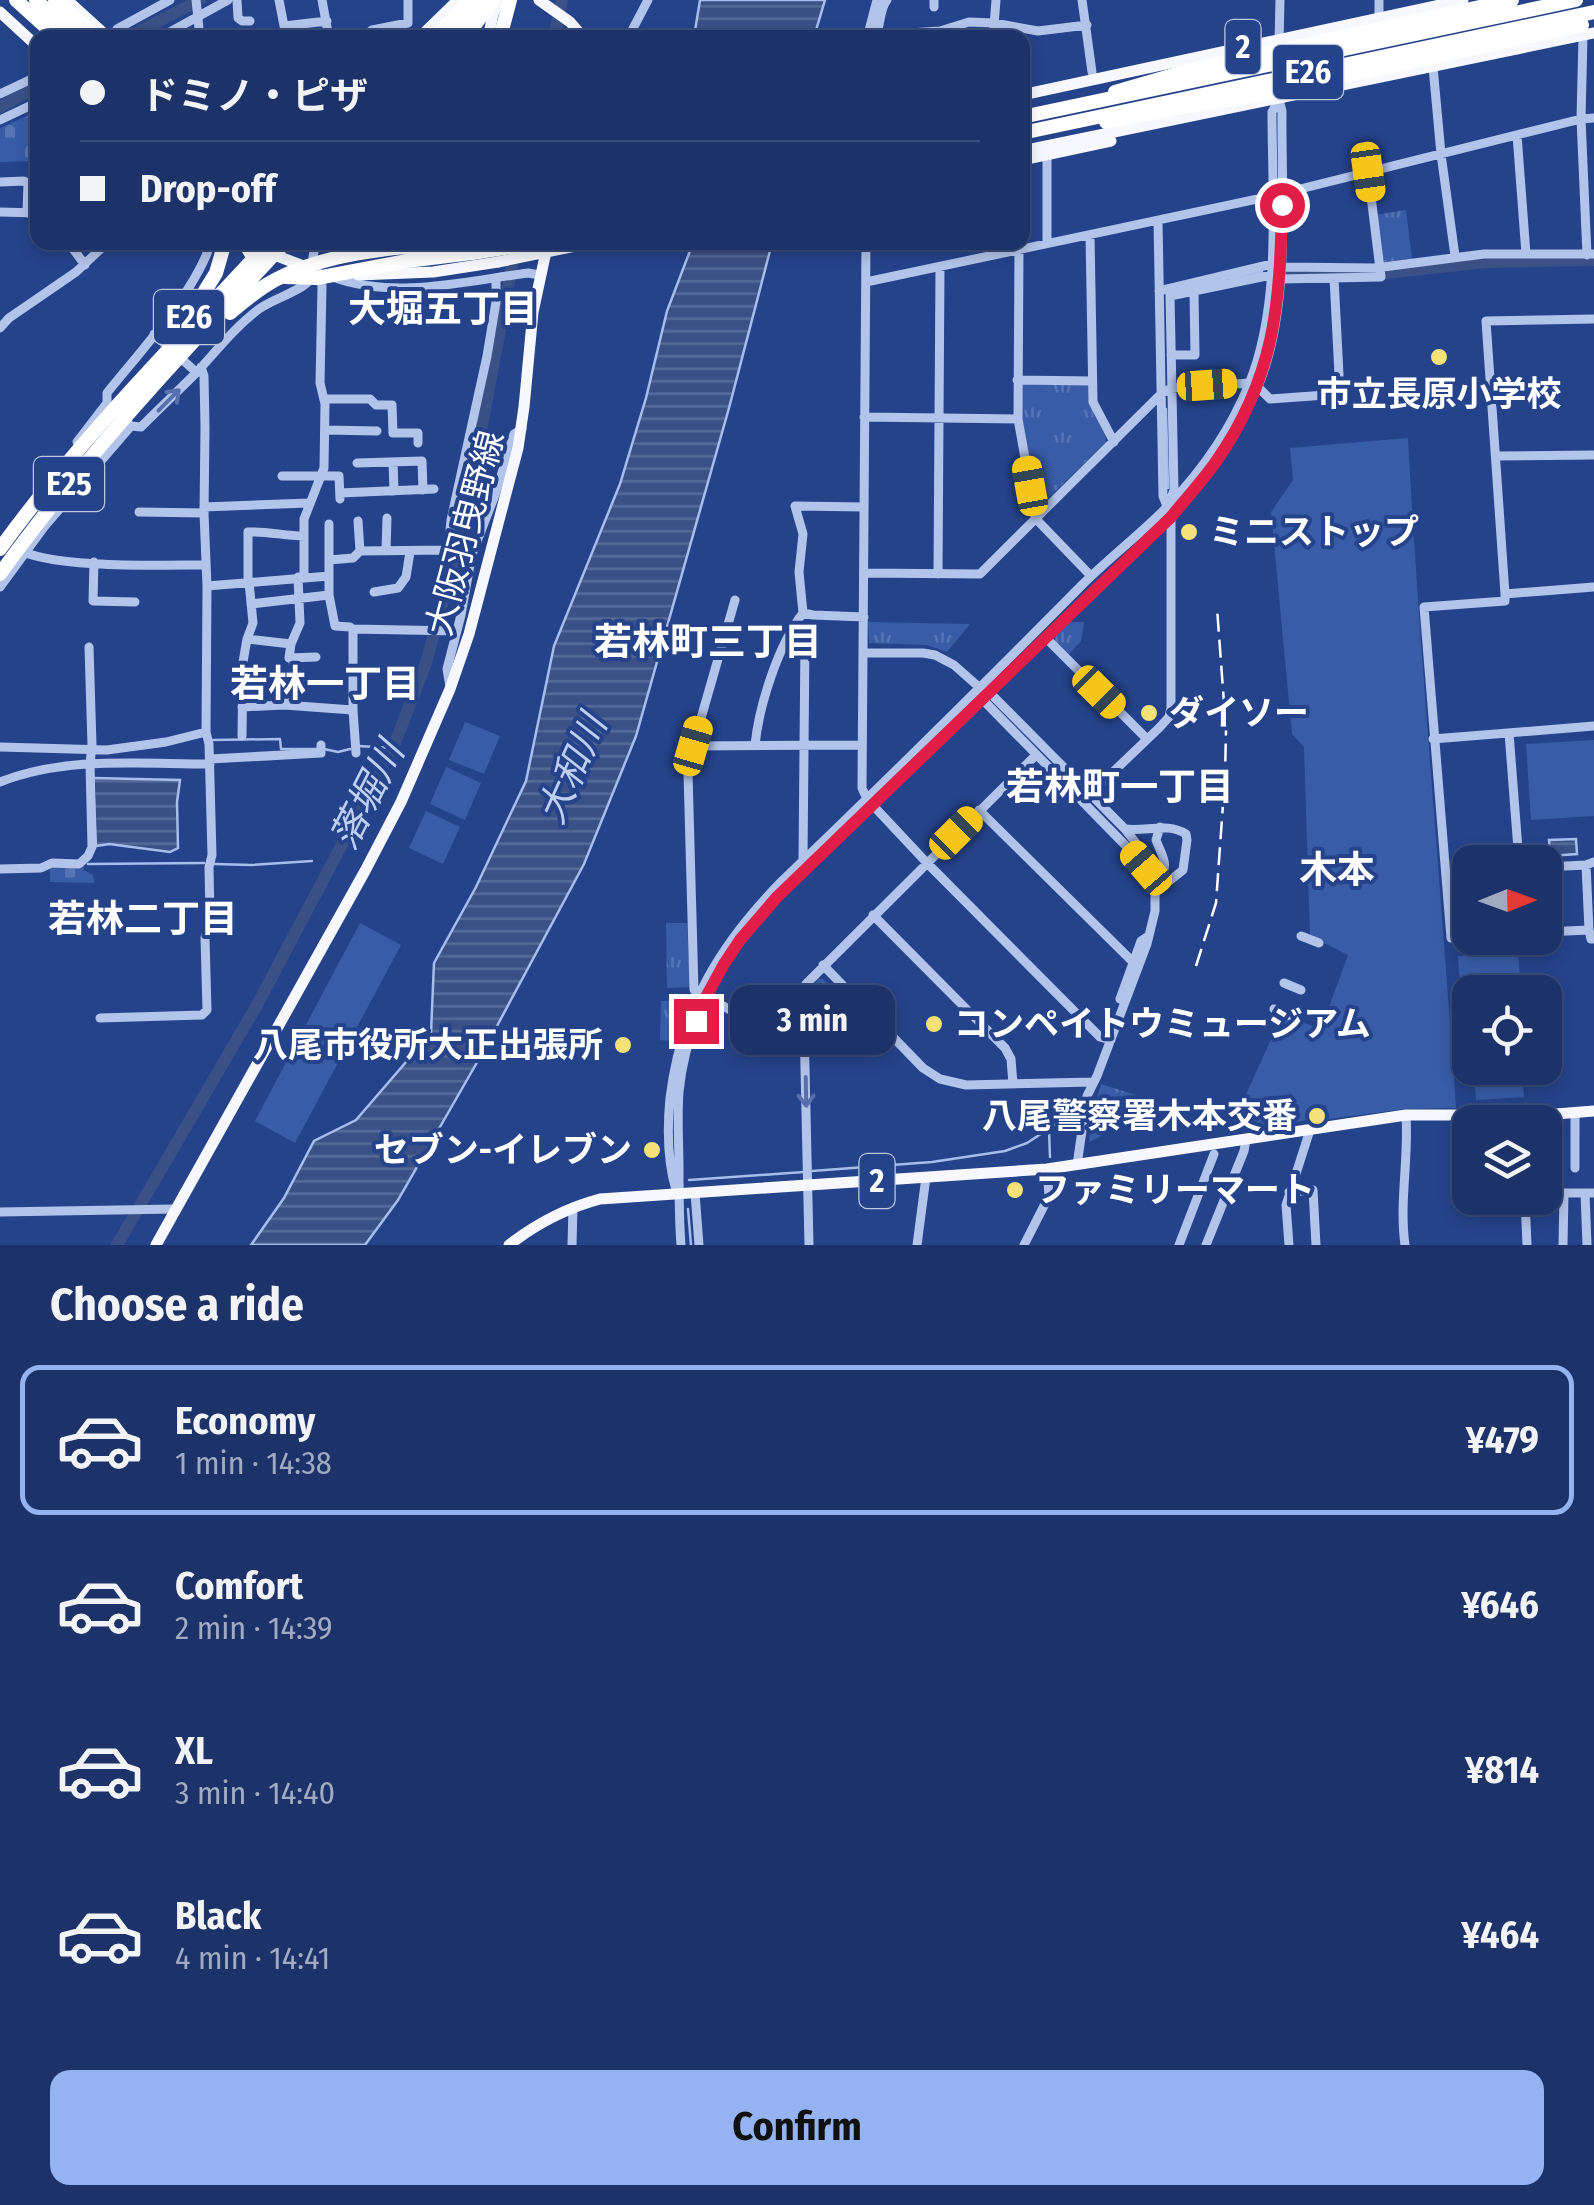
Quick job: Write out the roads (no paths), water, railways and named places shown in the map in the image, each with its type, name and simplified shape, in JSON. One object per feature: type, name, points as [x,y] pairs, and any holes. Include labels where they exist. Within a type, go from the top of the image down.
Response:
[{"type":"highway","points":[[13,0],[42,30]]},
{"type":"highway","points":[[13,0],[49,30]]},
{"type":"highway","points":[[36,0],[68,30]]},
{"type":"highway","points":[[55,0],[89,30]]},
{"type":"highway","points":[[442,30],[470,0]]},
{"type":"highway","points":[[458,30],[480,0]]},
{"type":"highway","points":[[472,30],[496,0]]},
{"type":"highway","points":[[502,30],[510,0]]},
{"type":"highway","points":[[1030,116],[1191,70],[1512,0]]},
{"type":"highway","name":"E26","points":[[1030,116],[1576,0]]},
{"type":"highway","name":"E26","points":[[1030,133],[1594,12]]},
{"type":"highway","points":[[1030,134],[1248,97],[1588,29]]},
{"type":"highway","name":"E26","points":[[141,391],[206,292],[223,250]]},
{"type":"highway","points":[[248,250],[265,269],[298,279],[492,250]]},
{"type":"highway","name":"E26","points":[[234,280],[270,250]]},
{"type":"highway","name":"E25","points":[[0,549],[38,500],[271,250]]},
{"type":"highway","name":"E25","points":[[141,391],[275,280],[349,256],[393,250]]},
{"type":"highway","name":"E25","points":[[0,574],[141,391],[234,280]]},
{"type":"main road","points":[[67,0],[109,30]]},
{"type":"main road","points":[[427,30],[458,0]]},
{"type":"main road","points":[[489,30],[496,0]]},
{"type":"main road","name":"2","points":[[1030,89],[1457,1]]},
{"type":"main road","points":[[544,3],[577,30]]},
{"type":"main road","points":[[0,12],[30,40]]},
{"type":"main road","name":"2","points":[[1030,149],[1433,67],[1588,29]]},
{"type":"main road","points":[[1030,89],[1092,72],[1144,68]]},
{"type":"main road","points":[[1030,158],[1132,137],[1156,124]]},
{"type":"main road","points":[[264,250],[317,271],[387,275],[433,272],[557,250]]},
{"type":"main road","name":"大阪羽曳野線","points":[[156,1245],[374,854],[450,689],[469,634],[522,429],[534,274],[543,250]]},
{"type":"main road","name":"2","points":[[1562,1114],[1594,1111]]},
{"type":"main road","name":"2","points":[[509,1245],[535,1226],[600,1198],[1047,1169],[1406,1116],[1452,1117]]},
{"type":"street","points":[[118,30],[170,0]]},
{"type":"street","points":[[196,0],[199,30]]},
{"type":"street","points":[[173,30],[228,0]]},
{"type":"street","points":[[237,0],[238,18],[250,21]]},
{"type":"street","points":[[279,0],[284,26],[327,21]]},
{"type":"street","points":[[322,0],[328,30]]},
{"type":"street","points":[[372,30],[408,23],[408,0]]},
{"type":"street","points":[[632,30],[648,0]]},
{"type":"street","points":[[869,30],[877,0]]},
{"type":"street","points":[[878,30],[887,0]]},
{"type":"street","points":[[994,30],[996,0]]},
{"type":"street","points":[[1082,0],[1092,72]]},
{"type":"street","points":[[680,1245],[668,1118],[676,1059],[723,949],[803,861],[1044,637],[1169,512],[1226,446],[1274,330],[1282,112],[1280,0]]},
{"type":"street","points":[[1379,18],[1380,0]]},
{"type":"street","points":[[943,30],[969,22],[1038,31],[1087,25]]},
{"type":"street","points":[[1160,291],[1276,271],[1381,266],[1455,256],[1590,254],[1580,119],[1588,29]]},
{"type":"street","points":[[1433,67],[1455,256]]},
{"type":"street","points":[[0,94],[30,80]]},
{"type":"street","points":[[0,120],[30,106]]},
{"type":"street","points":[[1030,247],[1277,195],[1594,118]]},
{"type":"street","points":[[1518,135],[1526,254]]},
{"type":"street","points":[[1047,155],[1047,244]]},
{"type":"street","points":[[1090,794],[1168,716],[1171,708],[1169,512],[1174,490],[1170,296],[1276,271],[1334,278],[1381,277],[1368,172]]},
{"type":"street","points":[[0,182],[28,183],[30,198]]},
{"type":"street","points":[[0,212],[30,213]]},
{"type":"street","points":[[1158,221],[1163,496],[1169,512]]},
{"type":"street","points":[[1090,235],[1093,402],[1114,442]]},
{"type":"street","points":[[74,250],[85,265]]},
{"type":"street","points":[[0,328],[100,250]]},
{"type":"street","points":[[206,565],[40,558],[25,554],[0,537],[107,403],[107,393],[201,269],[208,250]]},
{"type":"street","points":[[315,250],[322,286],[320,383],[324,399],[324,468],[304,519],[300,624],[289,658],[316,657]]},
{"type":"street","points":[[866,250],[862,788],[869,802],[927,863],[1098,1034],[1108,1039]]},
{"type":"street","points":[[866,282],[1015,250]]},
{"type":"street","points":[[1019,250],[1018,420],[1036,519],[1091,576]]},
{"type":"street","points":[[938,574],[940,268]]},
{"type":"street","points":[[107,403],[131,426],[141,427],[249,317],[262,306],[310,282],[317,271]]},
{"type":"street","points":[[317,271],[382,288],[534,274]]},
{"type":"street","points":[[448,550],[450,520],[500,277]]},
{"type":"street","points":[[864,573],[980,574],[1171,388],[1254,385],[1270,399],[1340,394],[1334,278]]},
{"type":"street","points":[[1170,356],[1195,355],[1194,292]]},
{"type":"street","points":[[1452,938],[1424,606],[1506,601],[1486,321],[1594,319]]},
{"type":"street","points":[[100,1018],[202,1015],[207,1010],[205,938],[210,919],[212,855],[206,732],[204,376],[154,334]]},
{"type":"street","points":[[1017,380],[1092,380]]},
{"type":"street","points":[[324,399],[370,399],[376,405],[392,405],[393,433],[418,432],[418,443]]},
{"type":"street","points":[[864,417],[1018,420]]},
{"type":"street","points":[[0,587],[44,527],[131,426]]},
{"type":"street","points":[[450,689],[447,670],[453,631],[472,554],[514,434],[522,429]]},
{"type":"street","points":[[325,430],[377,430]]},
{"type":"street","points":[[1496,456],[1594,455]]},
{"type":"street","points":[[282,476],[340,476],[340,496],[428,489],[422,461],[357,464]]},
{"type":"street","points":[[394,462],[394,491]]},
{"type":"street","points":[[139,512],[309,504]]},
{"type":"street","points":[[755,745],[758,717],[792,626],[803,613],[799,572],[803,534],[795,506],[864,507]]},
{"type":"street","points":[[984,694],[1091,576],[1169,512]]},
{"type":"street","points":[[386,550],[387,518]]},
{"type":"street","points":[[358,521],[360,551]]},
{"type":"street","points":[[329,524],[329,596],[335,626],[453,631]]},
{"type":"street","points":[[242,736],[243,662],[253,624],[248,532],[304,536]]},
{"type":"street","points":[[329,560],[353,558],[360,551],[448,550],[472,554]]},
{"type":"street","points":[[374,592],[398,588],[406,576],[410,552]]},
{"type":"street","points":[[94,562],[93,601],[135,602]]},
{"type":"street","points":[[207,586],[328,576]]},
{"type":"street","points":[[1505,594],[1594,588]]},
{"type":"street","points":[[251,604],[329,596]]},
{"type":"street","points":[[736,600],[688,773],[692,985],[702,995],[749,1016],[872,1015]]},
{"type":"street","points":[[803,613],[864,617]]},
{"type":"street","points":[[792,626],[804,636],[803,861]]},
{"type":"street","points":[[353,629],[355,749]]},
{"type":"street","points":[[1044,637],[1146,738]]},
{"type":"street","points":[[247,639],[291,644]]},
{"type":"street","points":[[0,869],[84,862],[92,848],[89,647]]},
{"type":"street","points":[[864,653],[935,655],[954,664],[1125,829],[1150,861],[1155,911],[1147,944],[1108,1039]]},
{"type":"street","points":[[293,658],[294,674]]},
{"type":"street","points":[[284,706],[285,685]]},
{"type":"street","points":[[984,694],[1036,755],[1128,848],[1154,883]]},
{"type":"street","points":[[242,707],[353,710]]},
{"type":"street","points":[[1433,739],[1594,726]]},
{"type":"street","points":[[0,747],[107,750],[206,732]]},
{"type":"street","points":[[1509,734],[1519,845]]},
{"type":"street","points":[[693,746],[862,745]]},
{"type":"street","points":[[30,748],[30,773]]},
{"type":"street","points":[[0,782],[90,764],[210,762],[321,749]]},
{"type":"street","points":[[809,1245],[802,1017],[806,984],[1036,755]]},
{"type":"street","points":[[702,995],[756,920],[869,802]]},
{"type":"street","points":[[979,810],[1133,962]]},
{"type":"street","points":[[1154,883],[1164,873],[1165,859],[1156,840],[1160,828]]},
{"type":"street","points":[[1125,829],[1180,829],[1186,834],[1183,870],[1154,883]]},
{"type":"street","points":[[1165,859],[1185,855]]},
{"type":"street","points":[[1562,865],[1590,863],[1591,934],[1562,933]]},
{"type":"street","points":[[874,916],[1005,1048],[1011,1059],[1013,1084]]},
{"type":"street","points":[[1301,936],[1319,943]]},
{"type":"street","points":[[1077,1165],[1084,1111],[1133,962],[1141,941],[1147,937]]},
{"type":"street","points":[[822,966],[923,1068],[940,1079],[966,1085],[1093,1082]]},
{"type":"street","points":[[1284,984],[1301,990]]},
{"type":"street","points":[[1274,1008],[1291,1016]]},
{"type":"street","points":[[1575,1112],[1575,1168]]},
{"type":"street","points":[[1405,1245],[1402,1224],[1406,1116]]},
{"type":"street","points":[[1289,1245],[1286,1206],[1310,1130]]},
{"type":"street","points":[[1206,1245],[1246,1140]]},
{"type":"street","points":[[1180,1245],[1214,1154]]},
{"type":"street","points":[[1024,1245],[1049,1196],[1047,1169]]},
{"type":"street","points":[[917,1245],[926,1177]]},
{"type":"street","points":[[1289,1192],[1313,1190],[1316,1245]]},
{"type":"street","points":[[696,1192],[699,1245]]},
{"type":"street","points":[[1563,1245],[1564,1193],[1589,1193],[1587,1245]]},
{"type":"street","points":[[572,1245],[573,1208]]},
{"type":"street","points":[[0,1212],[175,1209]]},
{"type":"street","points":[[1525,1215],[1527,1245]]},
{"type":"water","points":[[700,0],[825,0],[816,30],[695,30]]},
{"type":"water","name":"大和川","points":[[690,250],[770,250],[636,736],[584,864],[398,1200],[365,1245],[251,1245],[284,1198],[314,1141],[356,1120],[431,1033],[434,963],[476,887],[526,781],[554,646],[620,484],[667,311]]},
{"type":"water","points":[[93,778],[180,780],[178,848],[170,852],[109,844],[96,846]]},
{"type":"water","points":[[1576,839],[1577,854],[1562,855],[1562,845],[1549,845],[1549,840]]},
{"type":"waterway","points":[[142,30],[200,0]]},
{"type":"waterway","name":"落堀川","points":[[556,30],[562,0]]},
{"type":"waterway","points":[[0,107],[30,91]]},
{"type":"waterway","name":"落堀川","points":[[117,1245],[257,1005],[393,748],[426,663],[462,531],[515,250]]},
{"type":"waterway","points":[[1386,273],[1486,262],[1594,260]]},
{"type":"waterway","points":[[1230,279],[1262,272]]},
{"type":"waterway","points":[[1288,272],[1375,273]]},
{"type":"waterway","points":[[1166,409],[1168,488]]},
{"type":"waterway","points":[[213,740],[280,739],[281,749],[316,749]]},
{"type":"waterway","points":[[358,746],[393,748]]},
{"type":"waterway","points":[[324,749],[350,749]]},
{"type":"waterway","points":[[215,864],[312,861]]},
{"type":"waterway","points":[[88,864],[204,863]]},
{"type":"waterway","points":[[812,1171],[932,1162],[1005,1151],[1027,1143],[1070,1115]]},
{"type":"waterway","points":[[1049,1130],[1050,1157]]},
{"type":"waterway","points":[[689,1180],[804,1172]]},
{"type":"waterway","points":[[688,1209],[691,1245]]},
{"type":"railway","points":[[1196,966],[1216,903],[1225,776],[1226,730],[1217,608]]},
{"type":"place","name":"市立長原小学校","points":[[1439,357]]},
{"type":"place","name":"ミニストップ","points":[[1189,532]]},
{"type":"place","name":"ダイソー","points":[[1149,713]]},
{"type":"place","name":"コンペイトウミュージアム","points":[[934,1024]]},
{"type":"place","name":"八尾市役所大正出張所","points":[[623,1045]]},
{"type":"place","name":"八尾警察署木本交番","points":[[1317,1116]]},
{"type":"place","name":"セブン-イレブン","points":[[652,1150]]},
{"type":"place","name":"ファミリーマート","points":[[1015,1190]]},
{"type":"district","name":"大堀五丁目","points":[[443,309]]},
{"type":"district","name":"若林町三丁目","points":[[708,642]]},
{"type":"district","name":"若林一丁目","points":[[325,684]]},
{"type":"district","name":"若林町一丁目","points":[[1120,787]]},
{"type":"district","name":"木本","points":[[1337,870]]},
{"type":"district","name":"若林二丁目","points":[[143,919]]}]
